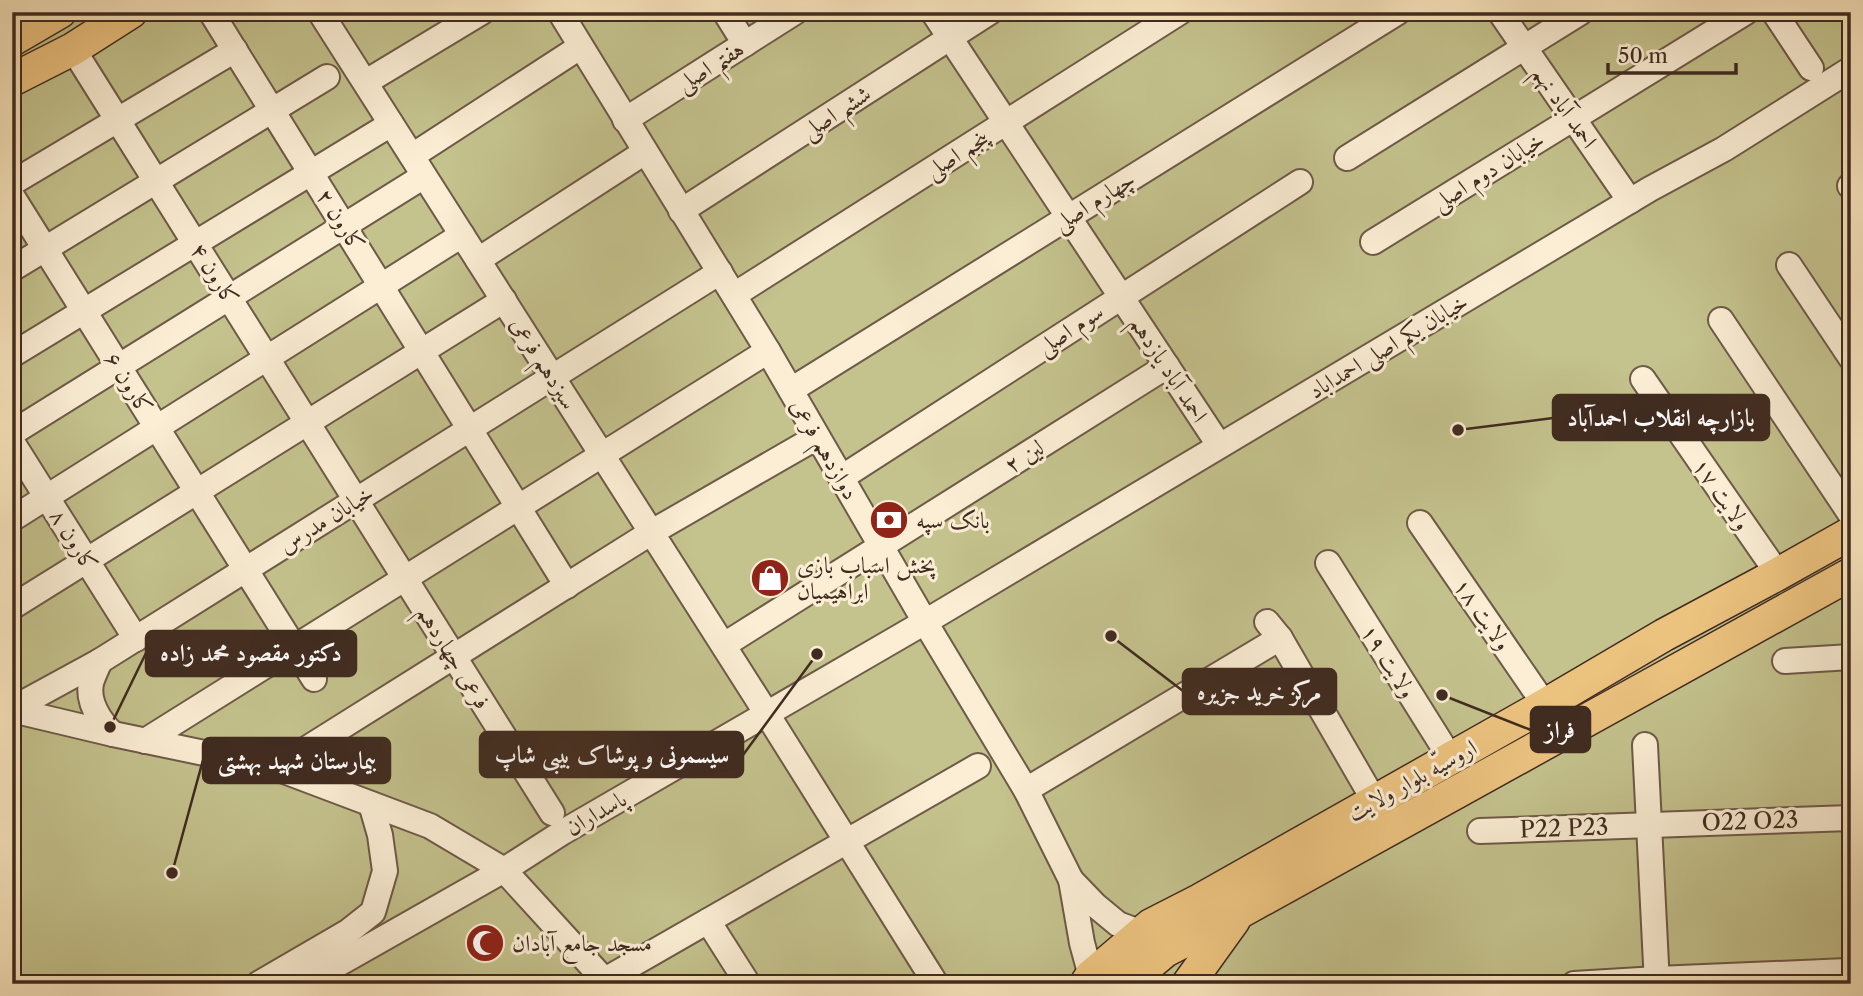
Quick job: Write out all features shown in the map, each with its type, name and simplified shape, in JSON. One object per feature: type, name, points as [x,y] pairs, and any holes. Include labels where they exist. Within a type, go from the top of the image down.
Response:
[{"type":"main road","points":[[12,80],[73,48],[131,12]]},
{"type":"main road","points":[[12,40],[58,13]]},
{"type":"main road","name":"اروسیّه بلوار ولایت","points":[[1128,984],[1166,951],[1241,912],[1446,761],[1664,635],[1851,533]]},
{"type":"main road","name":"اروسیّه بلوار ولایت","points":[[1090,981],[1152,925],[1391,804],[1456,792],[1851,574]]},
{"type":"main road","points":[[1446,761],[1445,780],[1456,792]]},
{"type":"main road","points":[[1188,984],[1241,912]]},
{"type":"street","name":"کارون ۲","points":[[211,12],[567,586]]},
{"type":"street","name":"سیزدهم فرعی","points":[[320,12],[936,984]]},
{"type":"street","points":[[366,82],[482,12]]},
{"type":"street","name":"دوازدهم فرعی","points":[[560,12],[768,351],[1026,790],[1072,880],[1090,981]]},
{"type":"street","points":[[725,12],[745,44]]},
{"type":"street","name":"هفتم اصلی","points":[[625,120],[795,12]]},
{"type":"street","name":"احمد آباد یازدهم","points":[[933,12],[1219,446]]},
{"type":"street","name":"ششم اصلی","points":[[681,211],[990,12]]},
{"type":"street","name":"پنجم اصلی","points":[[734,295],[1180,12]]},
{"type":"street","name":"چهارم اصلی","points":[[790,390],[1398,12]]},
{"type":"street","name":"احمد آباد نهم","points":[[1500,12],[1630,201]]},
{"type":"street","points":[[1347,158],[1581,12]]},
{"type":"street","name":"خیابان دوم اصلی","points":[[1373,242],[1746,12]]},
{"type":"street","points":[[1774,12],[1811,68]]},
{"type":"street","points":[[12,433],[344,226],[418,166],[580,47]]},
{"type":"street","name":"کارون ۴","points":[[73,48],[357,500]]},
{"type":"street","points":[[12,183],[235,50]]},
{"type":"street","name":"خیابان یکم اصلی احمداباد","points":[[925,622],[1630,201],[1724,149],[1851,69]]},
{"type":"street","points":[[12,269],[327,77]]},
{"type":"street","points":[[12,355],[391,124]]},
{"type":"street","points":[[478,260],[645,152]]},
{"type":"street","name":"سوم اصلی","points":[[841,478],[1300,182]]},
{"type":"street","name":"کارون ۶","points":[[12,196],[314,679]]},
{"type":"street","points":[[12,519],[462,235]]},
{"type":"street","points":[[1789,265],[1851,358]]},
{"type":"street","name":"خیابان مدرس","points":[[12,709],[136,639],[720,272]]},
{"type":"street","points":[[12,607],[504,300]]},
{"type":"street","points":[[1721,320],[1851,515]]},
{"type":"street","points":[[145,741],[768,351]]},
{"type":"street","name":"لین ۲","points":[[723,645],[1167,366]]},
{"type":"street","name":"ولایت ۱۷","points":[[1643,379],[1778,574]]},
{"type":"street","points":[[276,768],[652,532],[817,437]]},
{"type":"street","name":"کارون ۸","points":[[12,442],[136,639]]},
{"type":"street","name":"فرعی چهاردهم","points":[[357,500],[552,813]]},
{"type":"street","name":"ولایت ۱۸","points":[[1420,523],[1545,705]]},
{"type":"street","name":"ولایت ۱۹","points":[[1328,563],[1446,761]]},
{"type":"street","name":"پاسداران","points":[[303,984],[504,870],[563,832],[925,622]]},
{"type":"street","points":[[1026,790],[1274,630],[1391,804]]},
{"type":"street","points":[[1785,662],[1851,657]]},
{"type":"street","points":[[100,661],[91,684],[91,699],[98,718],[113,734]]},
{"type":"street","points":[[12,709],[113,734],[276,768],[430,826],[504,870],[607,982],[978,766]]},
{"type":"street","points":[[1645,745],[1657,981]]},
{"type":"street","points":[[258,984],[349,931],[373,912],[384,871],[380,835],[371,804]]},
{"type":"street","name":"O22 O23","points":[[1649,825],[1851,818]]},
{"type":"street","name":"P22 P23","points":[[1480,831],[1649,825]]},
{"type":"street","points":[[1072,880],[1095,905],[1118,924],[1142,933]]},
{"type":"street","points":[[708,921],[748,984]]},
{"type":"street","points":[[1574,984],[1849,973]]},
{"type":"shaded area","points":[[12,12],[1851,12],[1851,984],[12,984]]},
{"type":"place","name":"بازارچه انقلاب احمدآباد","points":[[1458,430]]},
{"type":"place","name":"بانک سپه","points":[[889,520]]},
{"type":"place","name":"پخش اسباب بازی ابراهیمیان","points":[[770,578]]},
{"type":"place","name":"مرکز خرید جزیره","points":[[1111,636]]},
{"type":"place","name":"سیسمونی و پوشاک بیبی شاپ","points":[[817,654]]},
{"type":"place","name":"فراز","points":[[1442,695]]},
{"type":"place","name":"دكتور مقصود محمد زاده","points":[[110,727]]},
{"type":"place","name":"بیمارستان شهید بهشتی","points":[[172,873]]},
{"type":"place","name":"مسجد جامع آبادان","points":[[485,943]]}]
